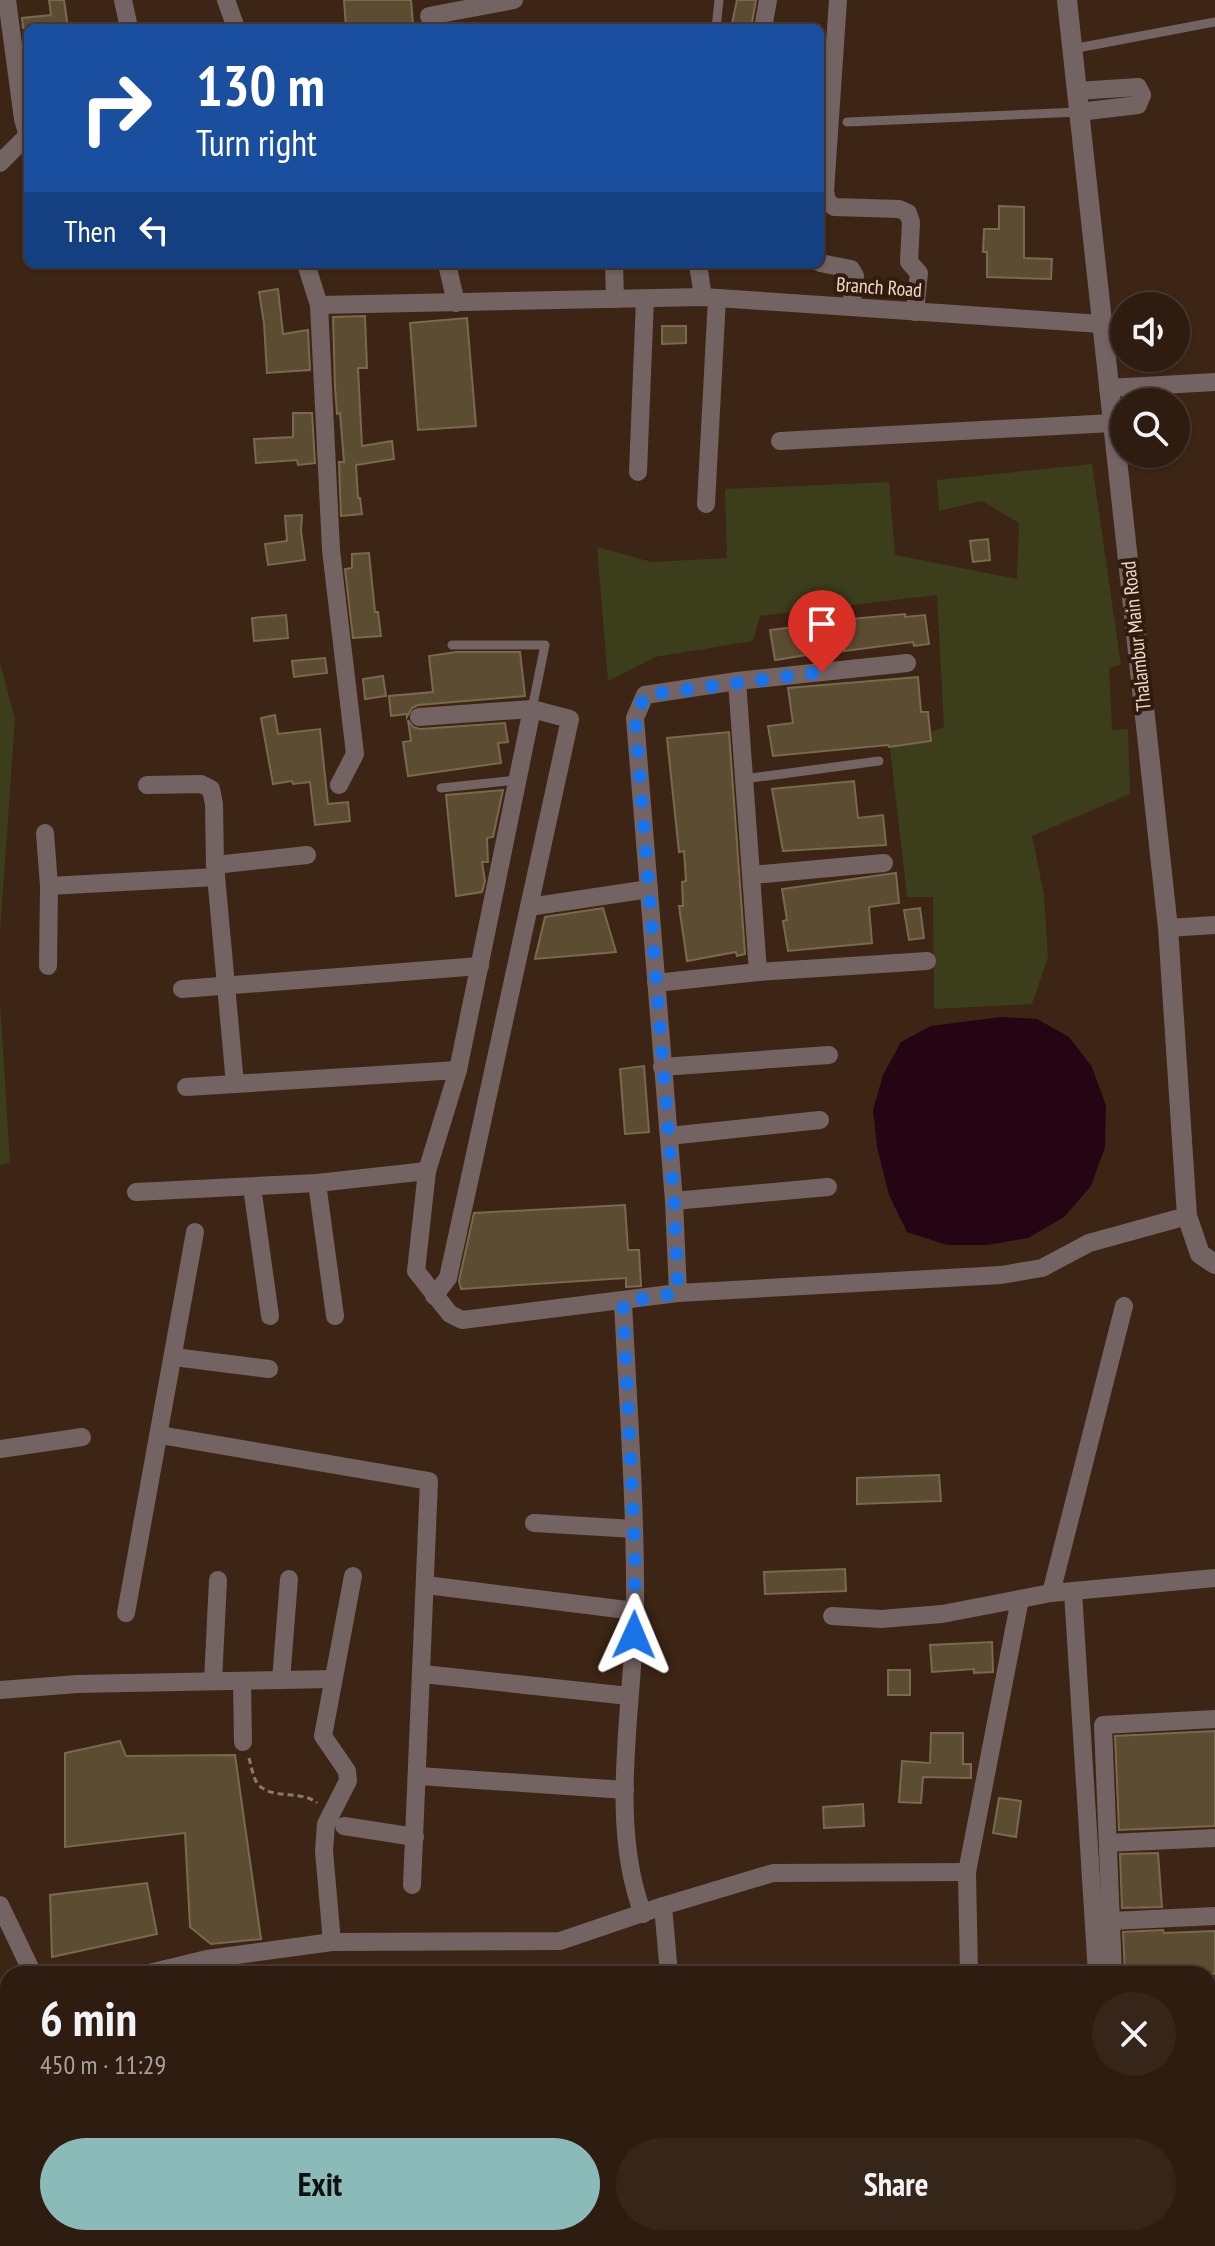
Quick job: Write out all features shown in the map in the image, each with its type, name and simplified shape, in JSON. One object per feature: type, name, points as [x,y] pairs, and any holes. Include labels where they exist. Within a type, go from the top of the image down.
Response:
[{"type":"street","points":[[7,0],[24,116]]},
{"type":"street","points":[[123,0],[128,24]]},
{"type":"street","points":[[226,0],[235,24]]},
{"type":"street","points":[[429,15],[514,0]]},
{"type":"street","points":[[764,24],[768,0]]},
{"type":"street","points":[[824,167],[838,0]]},
{"type":"street","name":"Thalambur Main Road","points":[[1067,0],[1110,406]]},
{"type":"street","points":[[1077,91],[1138,87],[1149,94],[1138,105],[1079,112]]},
{"type":"street","points":[[0,163],[24,139]]},
{"type":"street","points":[[824,195],[834,207],[899,209],[908,213],[911,222],[909,262],[919,273],[915,312]]},
{"type":"street","points":[[824,264],[851,269],[855,276],[851,307]]},
{"type":"street","points":[[307,268],[319,305],[331,550],[355,754],[339,785]]},
{"type":"street","points":[[448,268],[456,303]]},
{"type":"street","points":[[614,268],[615,299]]},
{"type":"street","points":[[699,268],[710,298],[706,504]]},
{"type":"street","name":"Branch Road","points":[[319,305],[710,298],[1101,324]]},
{"type":"street","points":[[638,472],[645,299]]},
{"type":"street","points":[[1108,388],[1215,382]]},
{"type":"street","points":[[780,441],[1110,423]]},
{"type":"street","name":"Thalambur Main Road","points":[[1117,468],[1168,928],[1187,1216],[1200,1254],[1215,1264]]},
{"type":"street","points":[[678,1293],[674,1201],[635,724],[638,707],[645,695],[737,681],[907,663]]},
{"type":"street","points":[[737,681],[758,972]]},
{"type":"street","points":[[532,709],[458,1070],[427,1171],[416,1271],[450,1314],[462,1320],[678,1293],[1001,1275],[1042,1268],[1089,1243],[1187,1216]]},
{"type":"street","points":[[419,717],[532,709],[570,719],[448,1278],[434,1296]]},
{"type":"street","points":[[147,785],[201,784],[211,789],[224,985],[235,1084]]},
{"type":"street","points":[[45,833],[49,886],[48,966]]},
{"type":"street","points":[[49,886],[216,871],[307,855]]},
{"type":"street","points":[[752,875],[884,863]]},
{"type":"street","points":[[529,907],[649,889]]},
{"type":"street","points":[[1168,928],[1215,925]]},
{"type":"street","points":[[656,983],[758,972],[927,961]]},
{"type":"street","points":[[182,989],[480,966]]},
{"type":"street","points":[[476,985],[512,990]]},
{"type":"street","points":[[662,1067],[829,1055]]},
{"type":"street","points":[[186,1087],[458,1070]]},
{"type":"street","points":[[669,1136],[820,1120]]},
{"type":"street","points":[[136,1192],[317,1183],[427,1171]]},
{"type":"street","points":[[317,1183],[335,1316]]},
{"type":"street","points":[[252,1187],[270,1316]]},
{"type":"street","points":[[674,1201],[828,1187]]},
{"type":"street","points":[[126,1613],[195,1232]]},
{"type":"street","points":[[623,1302],[635,1611],[625,1790],[630,1862],[643,1914]]},
{"type":"street","points":[[1051,1593],[1124,1306]]},
{"type":"street","points":[[174,1357],[269,1369]]},
{"type":"street","points":[[160,1435],[429,1481],[419,1776],[412,1885]]},
{"type":"street","points":[[0,1449],[82,1437]]},
{"type":"street","points":[[534,1523],[634,1529]]},
{"type":"street","points":[[332,1942],[324,1851],[330,1812],[348,1781],[347,1771],[323,1736],[353,1576]]},
{"type":"street","points":[[832,1616],[881,1619],[942,1614],[1051,1593],[1215,1578]]},
{"type":"street","points":[[281,1680],[289,1579]]},
{"type":"street","points":[[213,1681],[218,1580]]},
{"type":"street","points":[[426,1585],[635,1611]]},
{"type":"street","points":[[1073,1592],[1096,1966]]},
{"type":"street","points":[[969,1966],[967,1872],[1020,1599]]},
{"type":"street","points":[[423,1674],[629,1696]]},
{"type":"street","points":[[0,1690],[77,1684],[333,1679]]},
{"type":"street","points":[[242,1681],[243,1742]]},
{"type":"street","points":[[1113,1966],[1103,1725],[1215,1719]]},
{"type":"street","points":[[419,1776],[625,1790]]},
{"type":"street","points":[[344,1826],[415,1837]]},
{"type":"street","points":[[1108,1843],[1215,1838]]},
{"type":"street","points":[[184,1966],[207,1959],[332,1942],[560,1941],[773,1873],[967,1872]]},
{"type":"street","points":[[0,1905],[29,1966]]},
{"type":"street","points":[[663,1906],[668,1966]]},
{"type":"street","points":[[1111,1921],[1215,1916]]},
{"type":"lane","points":[[716,24],[719,0]]},
{"type":"lane","points":[[1072,49],[1215,22]]},
{"type":"lane","points":[[847,122],[1079,112]]},
{"type":"lane","points":[[452,645],[545,645],[532,709]]},
{"type":"lane","points":[[744,779],[879,761]]},
{"type":"lane","points":[[441,788],[518,780]]},
{"type":"path","points":[[243,1742],[256,1782],[269,1792],[308,1795],[330,1812]]},
{"type":"green space","points":[[1092,464],[1121,665],[1109,668],[1112,730],[1128,729],[1130,794],[1032,836],[1044,895],[1048,957],[1032,1004],[934,1009],[933,897],[907,897],[890,748],[944,727],[937,595],[760,616],[753,641],[655,657],[608,681],[597,547],[652,562],[727,558],[725,489],[889,482],[895,555],[1017,579],[1019,523],[982,501],[939,511],[937,480]]},
{"type":"green space","points":[[0,663],[15,718],[0,933]]},
{"type":"green space","points":[[0,1000],[10,1163],[0,1165]]},
{"type":"shaded area","points":[[1001,1017],[1037,1019],[1069,1037],[1092,1067],[1106,1106],[1105,1147],[1091,1186],[1064,1217],[1028,1238],[988,1245],[947,1245],[907,1232],[889,1195],[877,1147],[873,1110],[883,1075],[901,1042],[931,1026]]},
{"type":"building","points":[[49,0],[64,0],[67,24],[24,24],[23,28],[22,18],[51,15]]},
{"type":"building","points":[[344,0],[411,0],[413,24],[346,24]]},
{"type":"building","points":[[737,0],[756,0],[752,24],[732,24]]},
{"type":"building","points":[[999,206],[1024,207],[1024,258],[1052,259],[1051,279],[987,277],[987,252],[983,252],[984,229],[999,229]]},
{"type":"building","points":[[278,289],[283,334],[308,330],[310,370],[267,373],[259,292]]},
{"type":"building","points":[[365,316],[367,368],[358,368],[362,446],[392,441],[394,459],[356,465],[362,514],[341,516],[339,462],[344,462],[340,413],[337,414],[333,317]]},
{"type":"building","points":[[467,318],[476,426],[418,430],[410,323]]},
{"type":"building","points":[[662,326],[686,326],[686,343],[662,344]]},
{"type":"building","points":[[293,413],[312,413],[315,463],[298,465],[297,460],[256,463],[254,439],[293,437]]},
{"type":"building","points":[[302,515],[305,560],[268,565],[265,544],[287,541],[285,516]]},
{"type":"building","points":[[988,539],[990,560],[973,562],[970,541]]},
{"type":"building","points":[[369,553],[375,612],[378,612],[381,636],[353,638],[345,569],[352,568],[352,554]]},
{"type":"building","points":[[905,614],[905,617],[925,615],[929,644],[914,646],[913,642],[844,649],[775,660],[770,630]]},
{"type":"building","points":[[286,615],[288,638],[254,641],[252,618]]},
{"type":"building","points":[[456,652],[520,652],[525,696],[418,705],[407,717],[407,714],[391,716],[389,696],[433,692],[429,656]]},
{"type":"building","points":[[325,658],[327,673],[294,677],[292,661]]},
{"type":"building","points":[[383,676],[386,696],[365,699],[363,679]]},
{"type":"building","points":[[918,677],[921,712],[928,712],[931,741],[773,756],[768,726],[793,723],[788,688]]},
{"type":"building","points":[[275,715],[278,734],[320,729],[328,804],[348,802],[350,821],[315,825],[310,782],[273,784],[261,718]]},
{"type":"building","points":[[408,720],[413,727],[420,729],[505,723],[508,742],[498,743],[501,763],[408,776],[403,742],[411,741]]},
{"type":"building","points":[[729,732],[745,954],[737,956],[736,952],[687,961],[679,906],[683,906],[682,882],[686,881],[684,851],[679,852],[667,738]]},
{"type":"building","points":[[854,781],[858,818],[883,815],[886,845],[783,851],[772,789]]},
{"type":"building","points":[[503,790],[493,837],[487,838],[488,862],[482,862],[485,881],[482,892],[456,896],[446,795]]},
{"type":"building","points":[[896,873],[899,903],[869,907],[872,943],[788,951],[782,889]]},
{"type":"building","points":[[603,908],[616,952],[535,959],[545,917]]},
{"type":"building","points":[[920,908],[924,938],[909,940],[904,910]]},
{"type":"building","points":[[644,1066],[649,1132],[625,1134],[620,1069]]},
{"type":"building","points":[[625,1205],[628,1250],[639,1250],[641,1286],[626,1287],[626,1278],[461,1289],[459,1281],[474,1213]]},
{"type":"building","points":[[939,1475],[941,1501],[857,1504],[857,1478]]},
{"type":"building","points":[[845,1569],[846,1591],[765,1594],[764,1572]]},
{"type":"building","points":[[992,1642],[993,1672],[974,1673],[974,1669],[932,1672],[930,1645]]},
{"type":"building","points":[[888,1670],[910,1670],[910,1695],[888,1695]]},
{"type":"building","points":[[1215,1731],[1215,1826],[1119,1830],[1115,1736]]},
{"type":"building","points":[[931,1733],[963,1733],[963,1764],[971,1764],[971,1778],[923,1777],[921,1803],[899,1802],[902,1761],[930,1763]]},
{"type":"building","points":[[120,1741],[126,1756],[235,1755],[261,1939],[211,1944],[190,1927],[185,1833],[65,1847],[65,1753]]},
{"type":"building","points":[[999,1798],[1021,1801],[1016,1837],[993,1833]]},
{"type":"building","points":[[863,1804],[864,1826],[824,1828],[823,1807]]},
{"type":"building","points":[[1158,1853],[1162,1907],[1122,1908],[1120,1854]]},
{"type":"building","points":[[147,1883],[157,1934],[52,1957],[50,1895]]},
{"type":"building","points":[[1215,1931],[1215,1966],[1125,1966],[1123,1932]]},
{"type":"route","points":[[634,1635],[635,1555],[623,1302],[678,1293],[674,1201],[635,718],[645,695],[822,672]]}]
